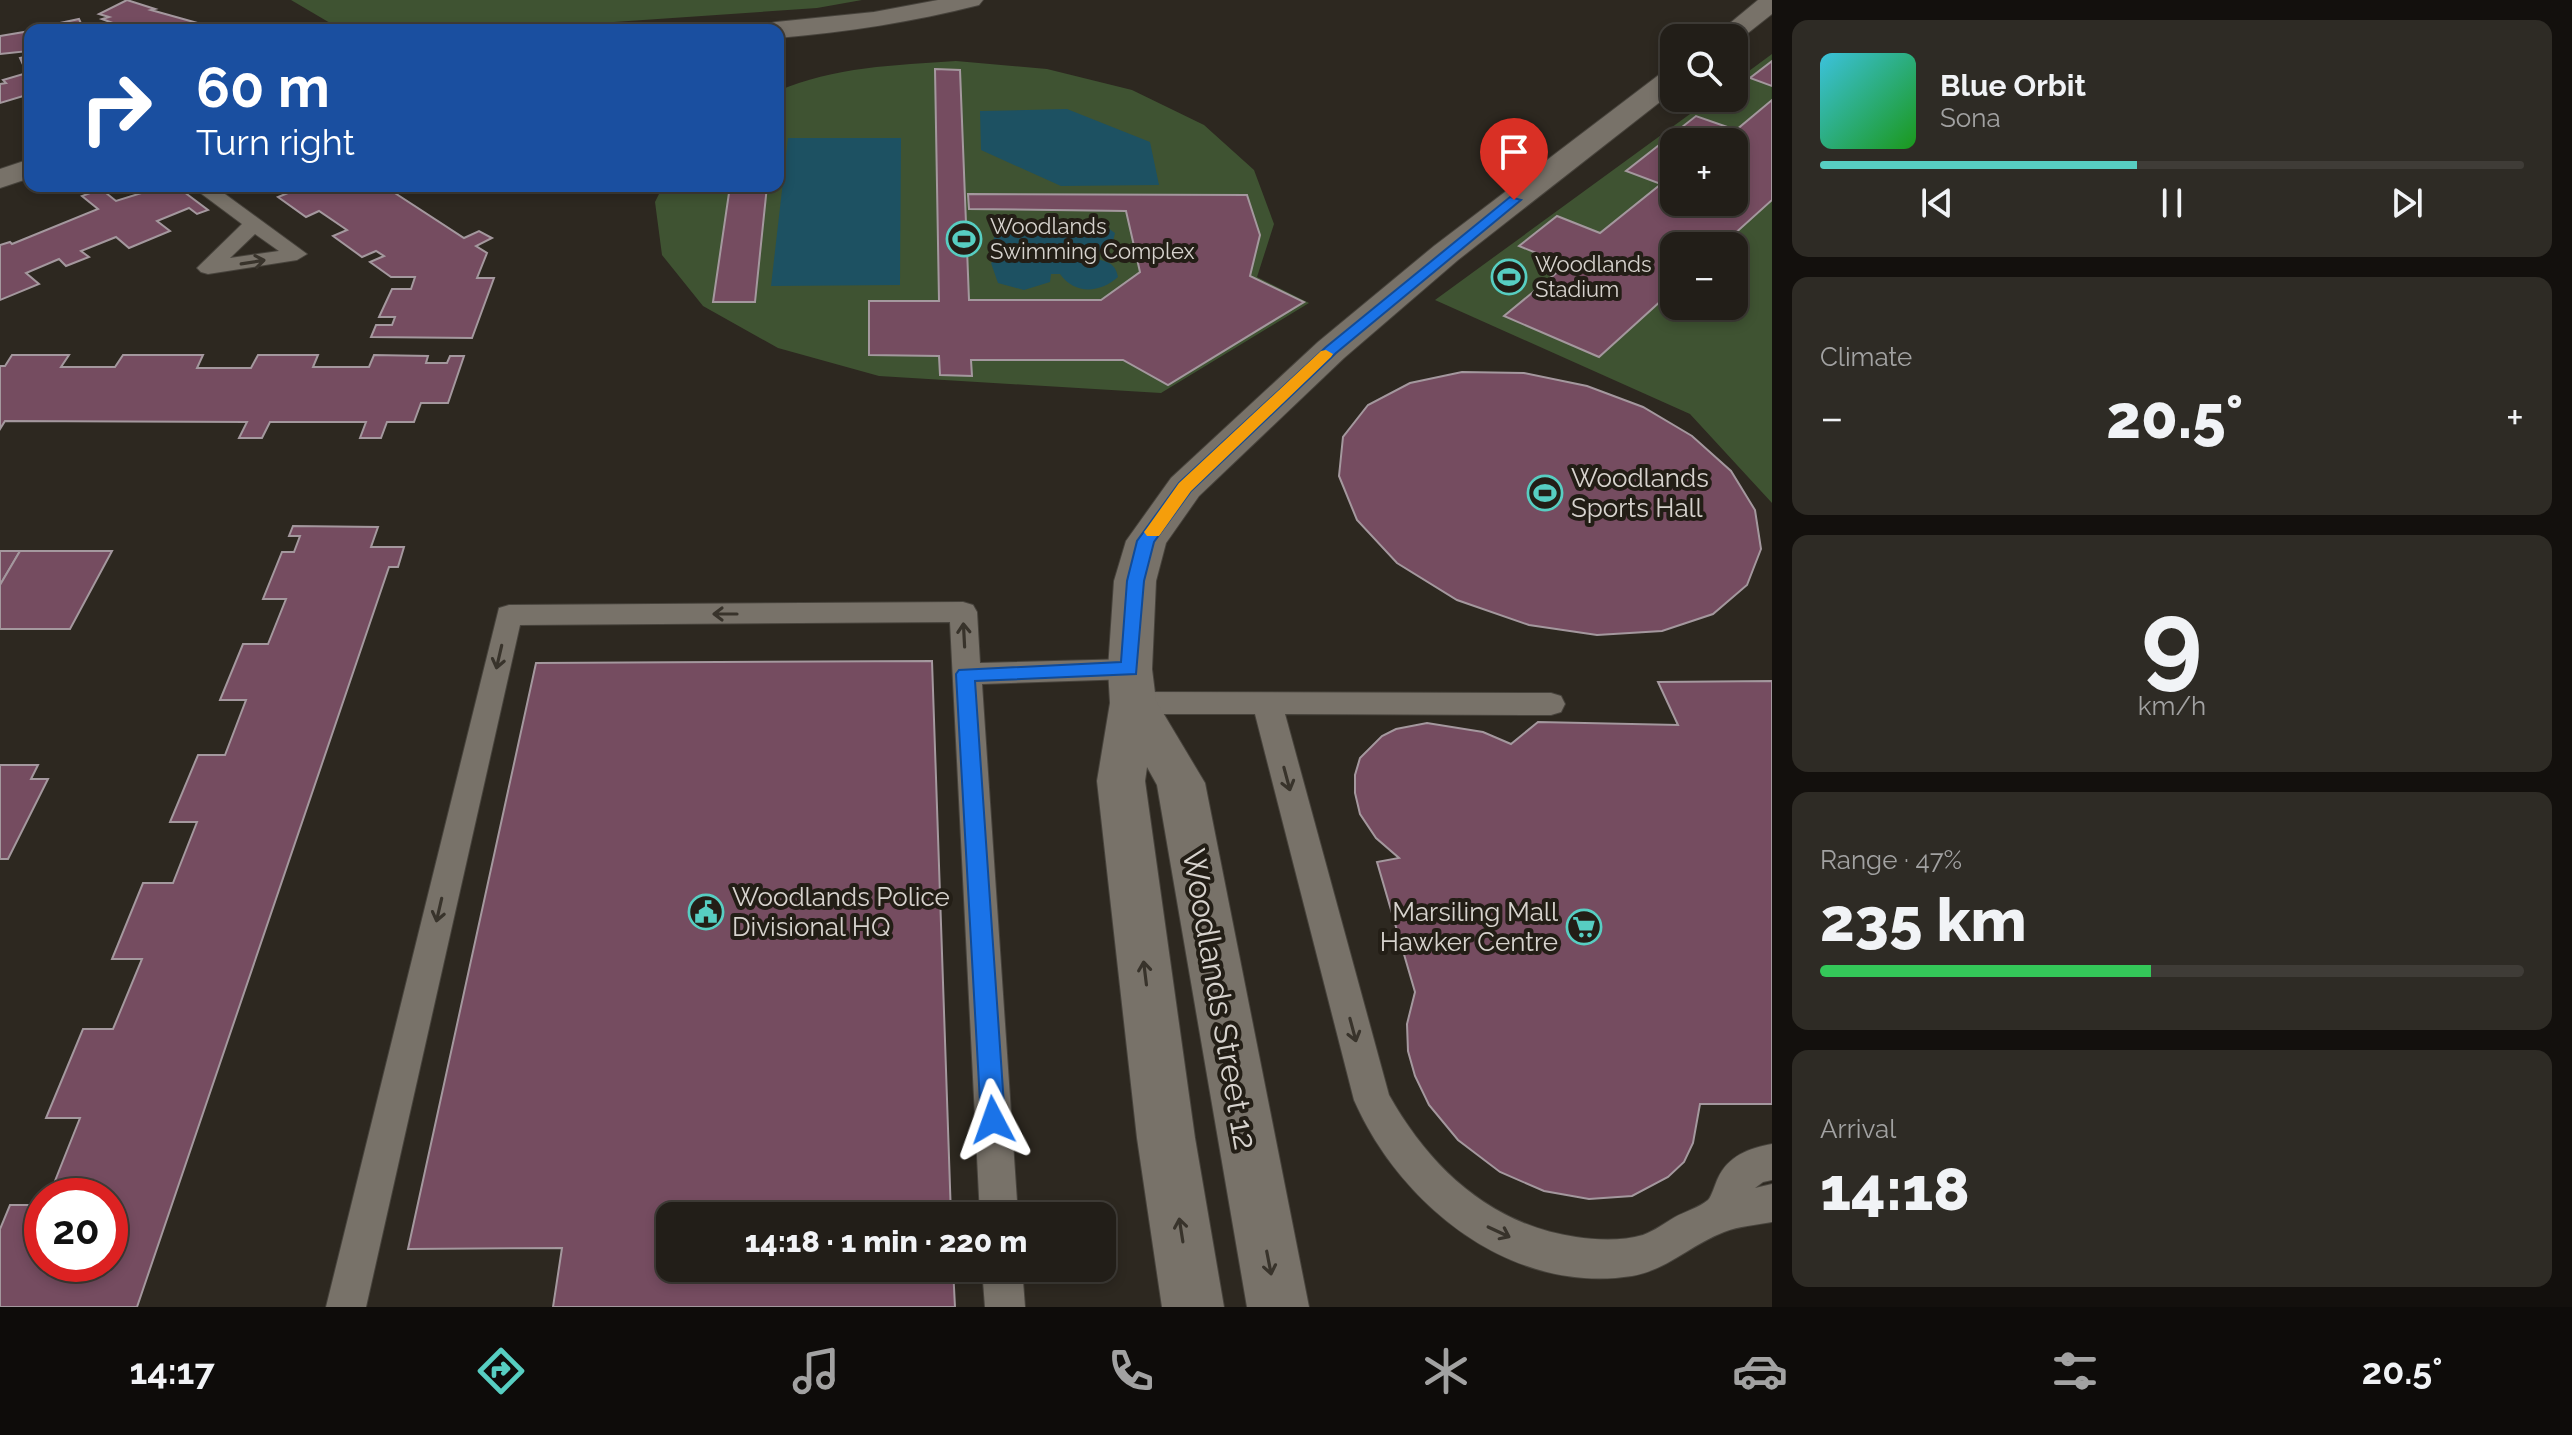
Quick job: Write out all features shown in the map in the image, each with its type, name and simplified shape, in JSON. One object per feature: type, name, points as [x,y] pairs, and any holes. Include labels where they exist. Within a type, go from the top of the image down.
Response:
[{"type":"street","points":[[784,29],[840,25],[929,11],[970,0]]},
{"type":"street","points":[[1743,24],[1772,2]]},
{"type":"street","points":[[1193,1307],[1166,1138],[1121,781],[1131,686],[1135,581],[1146,541],[1185,487],[1255,418],[1458,244],[1660,88]]},
{"type":"street","points":[[0,179],[24,170]]},
{"type":"street","name":"Woodlands Street 12","points":[[1131,686],[1181,783],[1278,1307]]},
{"type":"lane","points":[[210,192],[255,223],[297,254],[208,268],[255,223]]},
{"type":"lane","points":[[346,1307],[509,615],[963,612],[998,1202]]},
{"type":"lane","points":[[966,674],[1131,686],[1267,703],[1423,713],[1551,704]]},
{"type":"lane","points":[[1267,703],[1372,1100],[1405,1157],[1459,1212],[1541,1251],[1586,1259],[1633,1257],[1669,1242],[1722,1213],[1772,1203]]},
{"type":"lane","points":[[1722,1213],[1736,1177],[1763,1162],[1772,1162]]},
{"type":"lane","points":[[1003,1282],[1005,1307]]},
{"type":"green space","points":[[291,0],[862,0],[817,8],[585,24],[332,24]]},
{"type":"green space","name":"Woodlands Stadium","points":[[1772,54],[1772,61],[1751,78],[1772,86],[1772,100],[1738,128],[1695,116],[1680,128],[1671,128],[1693,112],[1748,112],[1748,72]]},
{"type":"green space","name":"Woodlands Swimming Complex","points":[[956,61],[1047,69],[1132,90],[1204,125],[1254,170],[1274,224],[1257,277],[1309,303],[1161,393],[879,376],[778,348],[703,306],[662,255],[655,202],[660,192],[784,192],[784,89],[843,72]]},
{"type":"green space","name":"Woodlands Stadium","points":[[1660,136],[1660,144],[1627,170],[1660,185],[1600,233],[1557,216],[1520,245],[1566,265],[1505,316],[1599,357],[1660,302],[1660,320],[1748,320],[1748,232],[1737,232],[1772,200],[1772,503],[1690,414],[1435,300]]},
{"type":"water","points":[[1067,109],[1150,142],[1159,185],[1061,186],[981,150],[980,111]]},
{"type":"water","points":[[788,138],[901,138],[900,285],[771,286]]},
{"type":"water","points":[[1022,222],[1040,224],[1051,234],[1060,225],[1102,224],[1115,233],[1112,245],[1102,251],[1089,252],[1089,258],[1111,264],[1118,277],[1096,289],[1073,286],[1060,274],[1051,274],[1050,282],[1024,290],[998,283],[991,263],[998,257],[1016,256],[993,242],[995,236],[1003,226]]},
{"type":"building","points":[[127,0],[201,24],[116,24],[102,19],[109,17],[99,14]]},
{"type":"building","points":[[79,19],[81,24],[56,24]]},
{"type":"building","points":[[24,32],[24,51],[0,54],[0,36]]},
{"type":"building","points":[[1772,61],[1772,86],[1750,78]]},
{"type":"building","points":[[935,69],[960,70],[969,300],[1101,300],[1140,272],[1126,211],[969,209],[968,194],[1247,195],[1260,235],[1250,276],[1304,302],[1168,385],[1123,360],[971,360],[972,376],[940,375],[939,356],[869,355],[869,301],[939,301]]},
{"type":"building","points":[[24,74],[24,96],[0,103],[0,84],[6,83],[3,80]]},
{"type":"building","points":[[1772,100],[1772,200],[1737,232],[1660,232],[1660,302],[1599,357],[1504,316],[1566,265],[1519,246],[1557,216],[1600,233],[1660,185],[1660,216],[1748,216],[1748,128],[1738,128]]},
{"type":"building","points":[[1696,116],[1730,128],[1681,128]]},
{"type":"building","points":[[1660,144],[1660,184],[1626,171]]},
{"type":"building","points":[[105,192],[116,201],[145,192],[184,192],[208,210],[197,214],[189,208],[157,221],[170,231],[129,248],[116,237],[81,251],[89,257],[66,266],[59,259],[26,273],[39,284],[0,300],[0,245],[12,244],[98,209],[82,196]]},
{"type":"building","points":[[290,192],[393,192],[464,238],[479,231],[492,238],[476,246],[487,253],[477,278],[494,278],[472,338],[371,337],[376,325],[392,325],[395,317],[379,317],[392,289],[411,289],[415,277],[391,277],[370,262],[384,256],[376,251],[362,257],[333,236],[347,230],[319,211],[306,217],[278,197]]},
{"type":"building","points":[[729,192],[766,192],[755,302],[713,302]]},
{"type":"building","points":[[12,355],[69,355],[61,367],[115,367],[123,355],[203,355],[197,368],[251,368],[258,355],[318,355],[313,367],[369,367],[374,355],[428,356],[426,363],[447,363],[450,356],[464,356],[448,403],[421,403],[414,422],[387,422],[381,438],[360,438],[366,422],[270,422],[262,438],[239,438],[247,422],[5,421],[0,429],[0,366],[5,366]]},
{"type":"building","name":"Woodlands Sports Hall","points":[[1462,372],[1524,373],[1587,386],[1643,407],[1692,436],[1731,471],[1755,510],[1761,549],[1747,585],[1713,614],[1662,631],[1597,635],[1529,625],[1457,600],[1397,563],[1357,520],[1339,476],[1343,437],[1368,405],[1410,383]]},
{"type":"building","points":[[293,526],[378,527],[371,547],[404,547],[398,567],[389,567],[137,1307],[0,1307],[0,1229],[10,1205],[24,1205],[24,1282],[128,1282],[128,1178],[56,1178],[80,1118],[46,1118],[83,1029],[113,1029],[142,959],[112,959],[143,883],[173,883],[197,822],[170,822],[198,755],[225,755],[246,700],[220,700],[243,644],[268,644],[286,599],[263,599],[282,552],[294,552],[300,536],[289,536]]},
{"type":"building","points":[[0,551],[20,551],[0,585]]},
{"type":"building","points":[[20,551],[112,551],[70,629],[0,629],[0,585]]},
{"type":"building","points":[[932,661],[951,1202],[656,1202],[656,1282],[954,1282],[955,1307],[553,1307],[562,1248],[408,1249],[536,663]]},
{"type":"building","name":"Marsiling Mall Hawker Centre","points":[[1772,681],[1772,1104],[1700,1104],[1693,1143],[1684,1162],[1668,1177],[1632,1196],[1589,1199],[1544,1191],[1500,1172],[1458,1140],[1429,1105],[1415,1076],[1408,1051],[1407,1024],[1415,992],[1377,862],[1399,858],[1376,838],[1360,814],[1355,775],[1360,758],[1382,736],[1396,729],[1427,723],[1483,732],[1511,744],[1538,722],[1678,725],[1658,682]]},
{"type":"building","points":[[0,765],[38,765],[31,779],[48,779],[8,859],[0,859]]},
{"type":"slow traffic","points":[[1153,532],[1185,487],[1326,354]]},
{"type":"place","name":"Woodlands Swimming Complex","points":[[964,239]]},
{"type":"place","name":"Woodlands Stadium","points":[[1509,277]]},
{"type":"place","name":"Woodlands Sports Hall","points":[[1545,493]]},
{"type":"place","name":"Woodlands Police Divisional HQ","points":[[706,912]]},
{"type":"place","name":"Marsiling Mall Hawker Centre","points":[[1584,927]]},
{"type":"route","points":[[993,1120],[966,674],[1130,669],[1135,581],[1146,541],[1185,487],[1331,350],[1514,200]]}]
